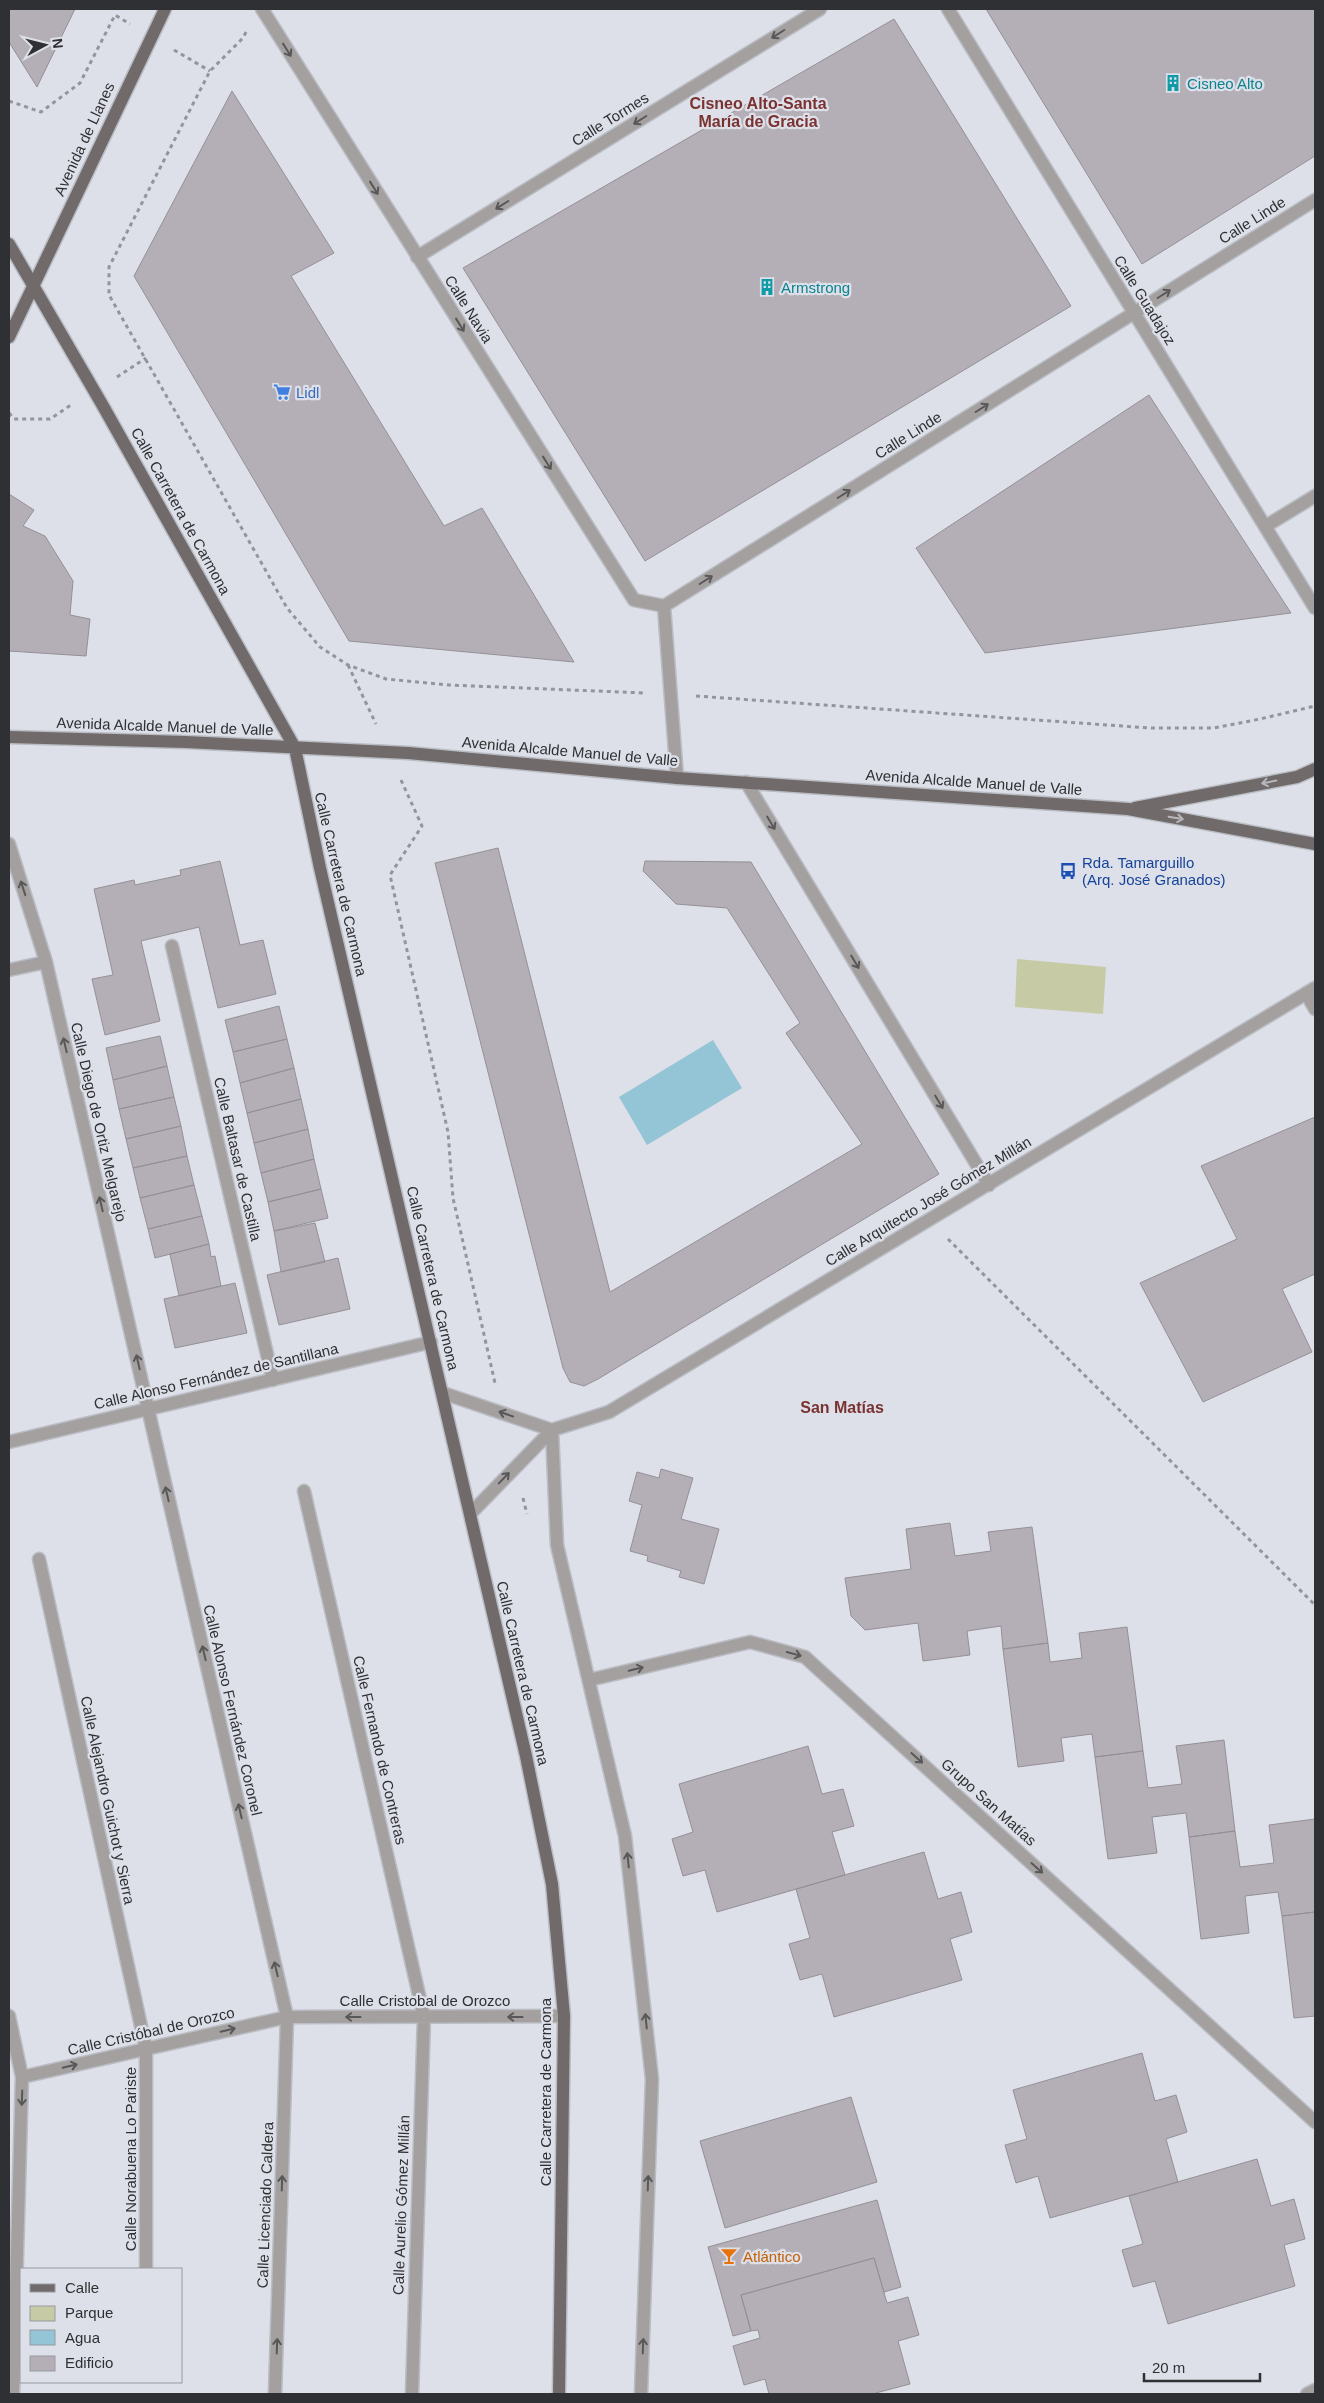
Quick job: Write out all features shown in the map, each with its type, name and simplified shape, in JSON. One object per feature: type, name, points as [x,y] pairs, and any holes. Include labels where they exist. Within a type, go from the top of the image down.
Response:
[{"type":"main road","name":"Avenida de Llanes","points":[[9,337],[165,9]]},
{"type":"main road","name":"Calle Carretera de Carmona","points":[[9,244],[34,284],[295,748],[320,868],[526,1756],[552,1884],[564,2016],[559,2394]]},
{"type":"main road","name":"Avenida Alcalde Manuel de Valle","points":[[9,737],[186,742],[408,753],[677,778],[1128,809],[1315,844]]},
{"type":"main road","name":"Avenida Alcalde Manuel de Valle","points":[[1128,809],[1297,777],[1315,769]]},
{"type":"street","name":"Calle Navia","points":[[262,9],[634,600],[664,606]]},
{"type":"street","name":"Calle Tormes","points":[[417,257],[820,9]]},
{"type":"street","name":"Calle Guadajoz","points":[[948,9],[1315,608]]},
{"type":"street","name":"Calle Linde","points":[[664,606],[1315,200]]},
{"type":"street","points":[[1266,526],[1315,496]]},
{"type":"street","points":[[664,606],[677,778]]},
{"type":"street","points":[[746,782],[989,1185]]},
{"type":"street","name":"Calle Diego de Ortiz Melgarejo","points":[[9,844],[46,962],[149,1410]]},
{"type":"street","name":"Calle Baltasar de Castilla","points":[[172,946],[273,1380]]},
{"type":"street","points":[[9,970],[46,962]]},
{"type":"street","points":[[1311,990],[1315,1009]]},
{"type":"street","name":"Calle Arquitecto José Gómez Millán","points":[[552,1430],[609,1412],[1311,990]]},
{"type":"street","name":"Calle Alonso Fernández de Santillana","points":[[9,1442],[431,1342]]},
{"type":"street","points":[[443,1393],[552,1430]]},
{"type":"street","name":"Calle Alonso Fernández Coronel","points":[[149,1410],[287,2017]]},
{"type":"street","points":[[471,1514],[552,1430]]},
{"type":"street","points":[[552,1430],[557,1545],[625,1836],[652,2079],[641,2394]]},
{"type":"street","name":"Calle Fernando de Contreras","points":[[304,1490],[424,2017]]},
{"type":"street","name":"Calle Alejandro Guichot y Sierra","points":[[39,1559],[146,2049]]},
{"type":"street","name":"Grupo San Matías","points":[[589,1680],[750,1642],[805,1657],[1315,2122]]},
{"type":"street","points":[[9,2016],[22,2077],[13,2394]]},
{"type":"street","name":"Calle Cristobal de Orozco","points":[[287,2017],[564,2016]]},
{"type":"street","name":"Calle Cristóbal de Orozco","points":[[22,2077],[287,2017]]},
{"type":"street","name":"Calle Licenciado Caldera","points":[[275,2394],[287,2017]]},
{"type":"street","name":"Calle Aurelio Gómez Millán","points":[[412,2394],[424,2017]]},
{"type":"street","name":"Calle Norabuena Lo Pariste","points":[[146,2049],[146,2268]]},
{"type":"street","points":[[1307,2394],[1315,2390]]},
{"type":"path","points":[[9,101],[41,112],[80,83],[115,15]]},
{"type":"path","points":[[250,24],[243,38],[210,71],[109,267],[109,295],[287,608],[320,647],[348,665],[386,679],[449,685],[644,693]]},
{"type":"path","points":[[696,696],[1150,728],[1214,728],[1315,706]]},
{"type":"path","points":[[422,826],[390,875],[448,1132],[452,1198],[496,1387]]},
{"type":"path","points":[[929,1219],[1315,1605]]},
{"type":"path","points":[[520,1488],[527,1517]]},
{"type":"green space","points":[[1017,959],[1106,967],[1103,1014],[1015,1007]]},
{"type":"water","points":[[713,1040],[742,1088],[647,1145],[619,1097]]},
{"type":"building","points":[[9,9],[75,9],[37,87],[9,42]]},
{"type":"building","name":"Cisneo Alto","points":[[986,9],[1315,9],[1315,156],[1142,264]]},
{"type":"building","name":"Armstrong","points":[[894,19],[1071,306],[645,561],[463,268]]},
{"type":"building","name":"Lidl","points":[[232,91],[334,253],[291,276],[444,526],[482,508],[574,662],[349,641],[134,276]]},
{"type":"building","points":[[1149,395],[1291,613],[985,653],[916,548]]},
{"type":"building","points":[[9,494],[34,510],[23,526],[45,536],[73,581],[70,615],[90,619],[86,656],[9,651]]},
{"type":"building","points":[[498,848],[610,1292],[862,1144],[786,1033],[800,1023],[727,908],[676,904],[643,871],[645,861],[751,862],[939,1174],[598,1379],[584,1386],[570,1382],[563,1368],[435,863]]},
{"type":"building","points":[[220,861],[240,945],[263,940],[276,994],[218,1008],[199,927],[141,941],[160,1021],[105,1035],[92,979],[113,975],[94,889],[134,880],[135,885],[181,875],[180,870]]},
{"type":"building","points":[[279,1006],[287,1039],[233,1052],[225,1020]]},
{"type":"building","points":[[160,1036],[167,1066],[113,1080],[106,1048]]},
{"type":"building","points":[[287,1039],[294,1068],[240,1083],[233,1052]]},
{"type":"building","points":[[167,1066],[174,1097],[119,1109],[113,1080]]},
{"type":"building","points":[[294,1068],[301,1099],[247,1113],[240,1083]]},
{"type":"building","points":[[174,1097],[181,1126],[126,1139],[119,1109]]},
{"type":"building","points":[[301,1099],[308,1129],[254,1143],[247,1113]]},
{"type":"building","points":[[1315,1117],[1315,1274],[1282,1289],[1312,1352],[1203,1402],[1140,1283],[1237,1239],[1201,1166]]},
{"type":"building","points":[[181,1126],[187,1156],[133,1168],[126,1139]]},
{"type":"building","points":[[308,1129],[314,1159],[261,1173],[254,1143]]},
{"type":"building","points":[[187,1156],[194,1185],[140,1198],[133,1168]]},
{"type":"building","points":[[314,1159],[321,1189],[268,1202],[261,1173]]},
{"type":"building","points":[[194,1185],[202,1216],[148,1229],[140,1198]]},
{"type":"building","points":[[321,1189],[328,1218],[274,1231],[268,1202]]},
{"type":"building","points":[[202,1216],[209,1244],[155,1258],[148,1229]]},
{"type":"building","points":[[315,1223],[325,1262],[281,1272],[274,1231]]},
{"type":"building","points":[[209,1244],[211,1257],[215,1256],[221,1286],[179,1296],[170,1254]]},
{"type":"building","points":[[338,1258],[350,1309],[279,1325],[267,1275]]},
{"type":"building","points":[[235,1283],[247,1333],[175,1348],[164,1299]]},
{"type":"building","points":[[661,1469],[693,1478],[681,1519],[719,1529],[704,1584],[679,1577],[681,1571],[647,1561],[648,1556],[630,1551],[642,1505],[629,1501],[637,1472],[659,1478]]},
{"type":"building","points":[[950,1523],[955,1556],[991,1551],[988,1532],[1032,1527],[1048,1643],[1003,1649],[1001,1626],[967,1631],[970,1655],[923,1661],[918,1623],[865,1630],[851,1616],[845,1578],[911,1569],[906,1529]]},
{"type":"building","points":[[1127,1627],[1143,1751],[1095,1757],[1092,1734],[1061,1738],[1064,1761],[1018,1767],[1003,1649],[1048,1643],[1050,1662],[1082,1658],[1079,1633]]},
{"type":"building","points":[[1224,1740],[1235,1831],[1189,1837],[1186,1813],[1152,1817],[1157,1853],[1108,1859],[1095,1757],[1143,1751],[1148,1788],[1182,1784],[1176,1746]]},
{"type":"building","points":[[808,1746],[822,1794],[843,1789],[854,1826],[832,1832],[845,1875],[717,1912],[705,1870],[683,1876],[672,1839],[693,1832],[679,1784]]},
{"type":"building","points":[[1315,1819],[1315,1912],[1282,1916],[1278,1892],[1245,1896],[1249,1933],[1201,1939],[1189,1837],[1235,1831],[1240,1867],[1274,1863],[1269,1825]]},
{"type":"building","points":[[924,1852],[938,1899],[961,1892],[972,1932],[950,1939],[962,1980],[834,2017],[822,1974],[800,1980],[789,1944],[810,1938],[796,1889]]},
{"type":"building","points":[[1315,1912],[1315,2016],[1294,2018],[1282,1916]]},
{"type":"building","points":[[1142,2053],[1155,2101],[1176,2095],[1187,2132],[1166,2139],[1178,2182],[1050,2218],[1038,2176],[1016,2183],[1005,2145],[1027,2139],[1013,2090]]},
{"type":"building","points":[[851,2097],[877,2182],[725,2228],[700,2141]]},
{"type":"building","points":[[1257,2159],[1271,2206],[1294,2199],[1305,2239],[1284,2245],[1295,2286],[1168,2324],[1155,2281],[1133,2287],[1122,2250],[1143,2244],[1129,2196]]},
{"type":"building","points":[[877,2200],[901,2287],[884,2292],[874,2258],[741,2295],[751,2331],[733,2336],[708,2247]]},
{"type":"building","points":[[874,2258],[887,2303],[908,2297],[919,2335],[898,2341],[910,2384],[872,2394],[769,2394],[765,2379],[744,2385],[733,2346],[760,2338],[758,2330],[751,2331],[741,2295]]},
{"type":"place","name":"Cisneo Alto","points":[[1173,83]]},
{"type":"place","name":"Armstrong","points":[[767,287]]},
{"type":"place","name":"Lidl","points":[[282,392]]},
{"type":"place","name":"Rda. Tamarguillo (Arq. José Granados)","points":[[1068,871]]},
{"type":"place","name":"Atlántico","points":[[729,2256]]},
{"type":"district","name":"Cisneo Alto-Santa María de Gracia","points":[[758,112]]},
{"type":"district","name":"San Matías","points":[[842,1407]]}]
